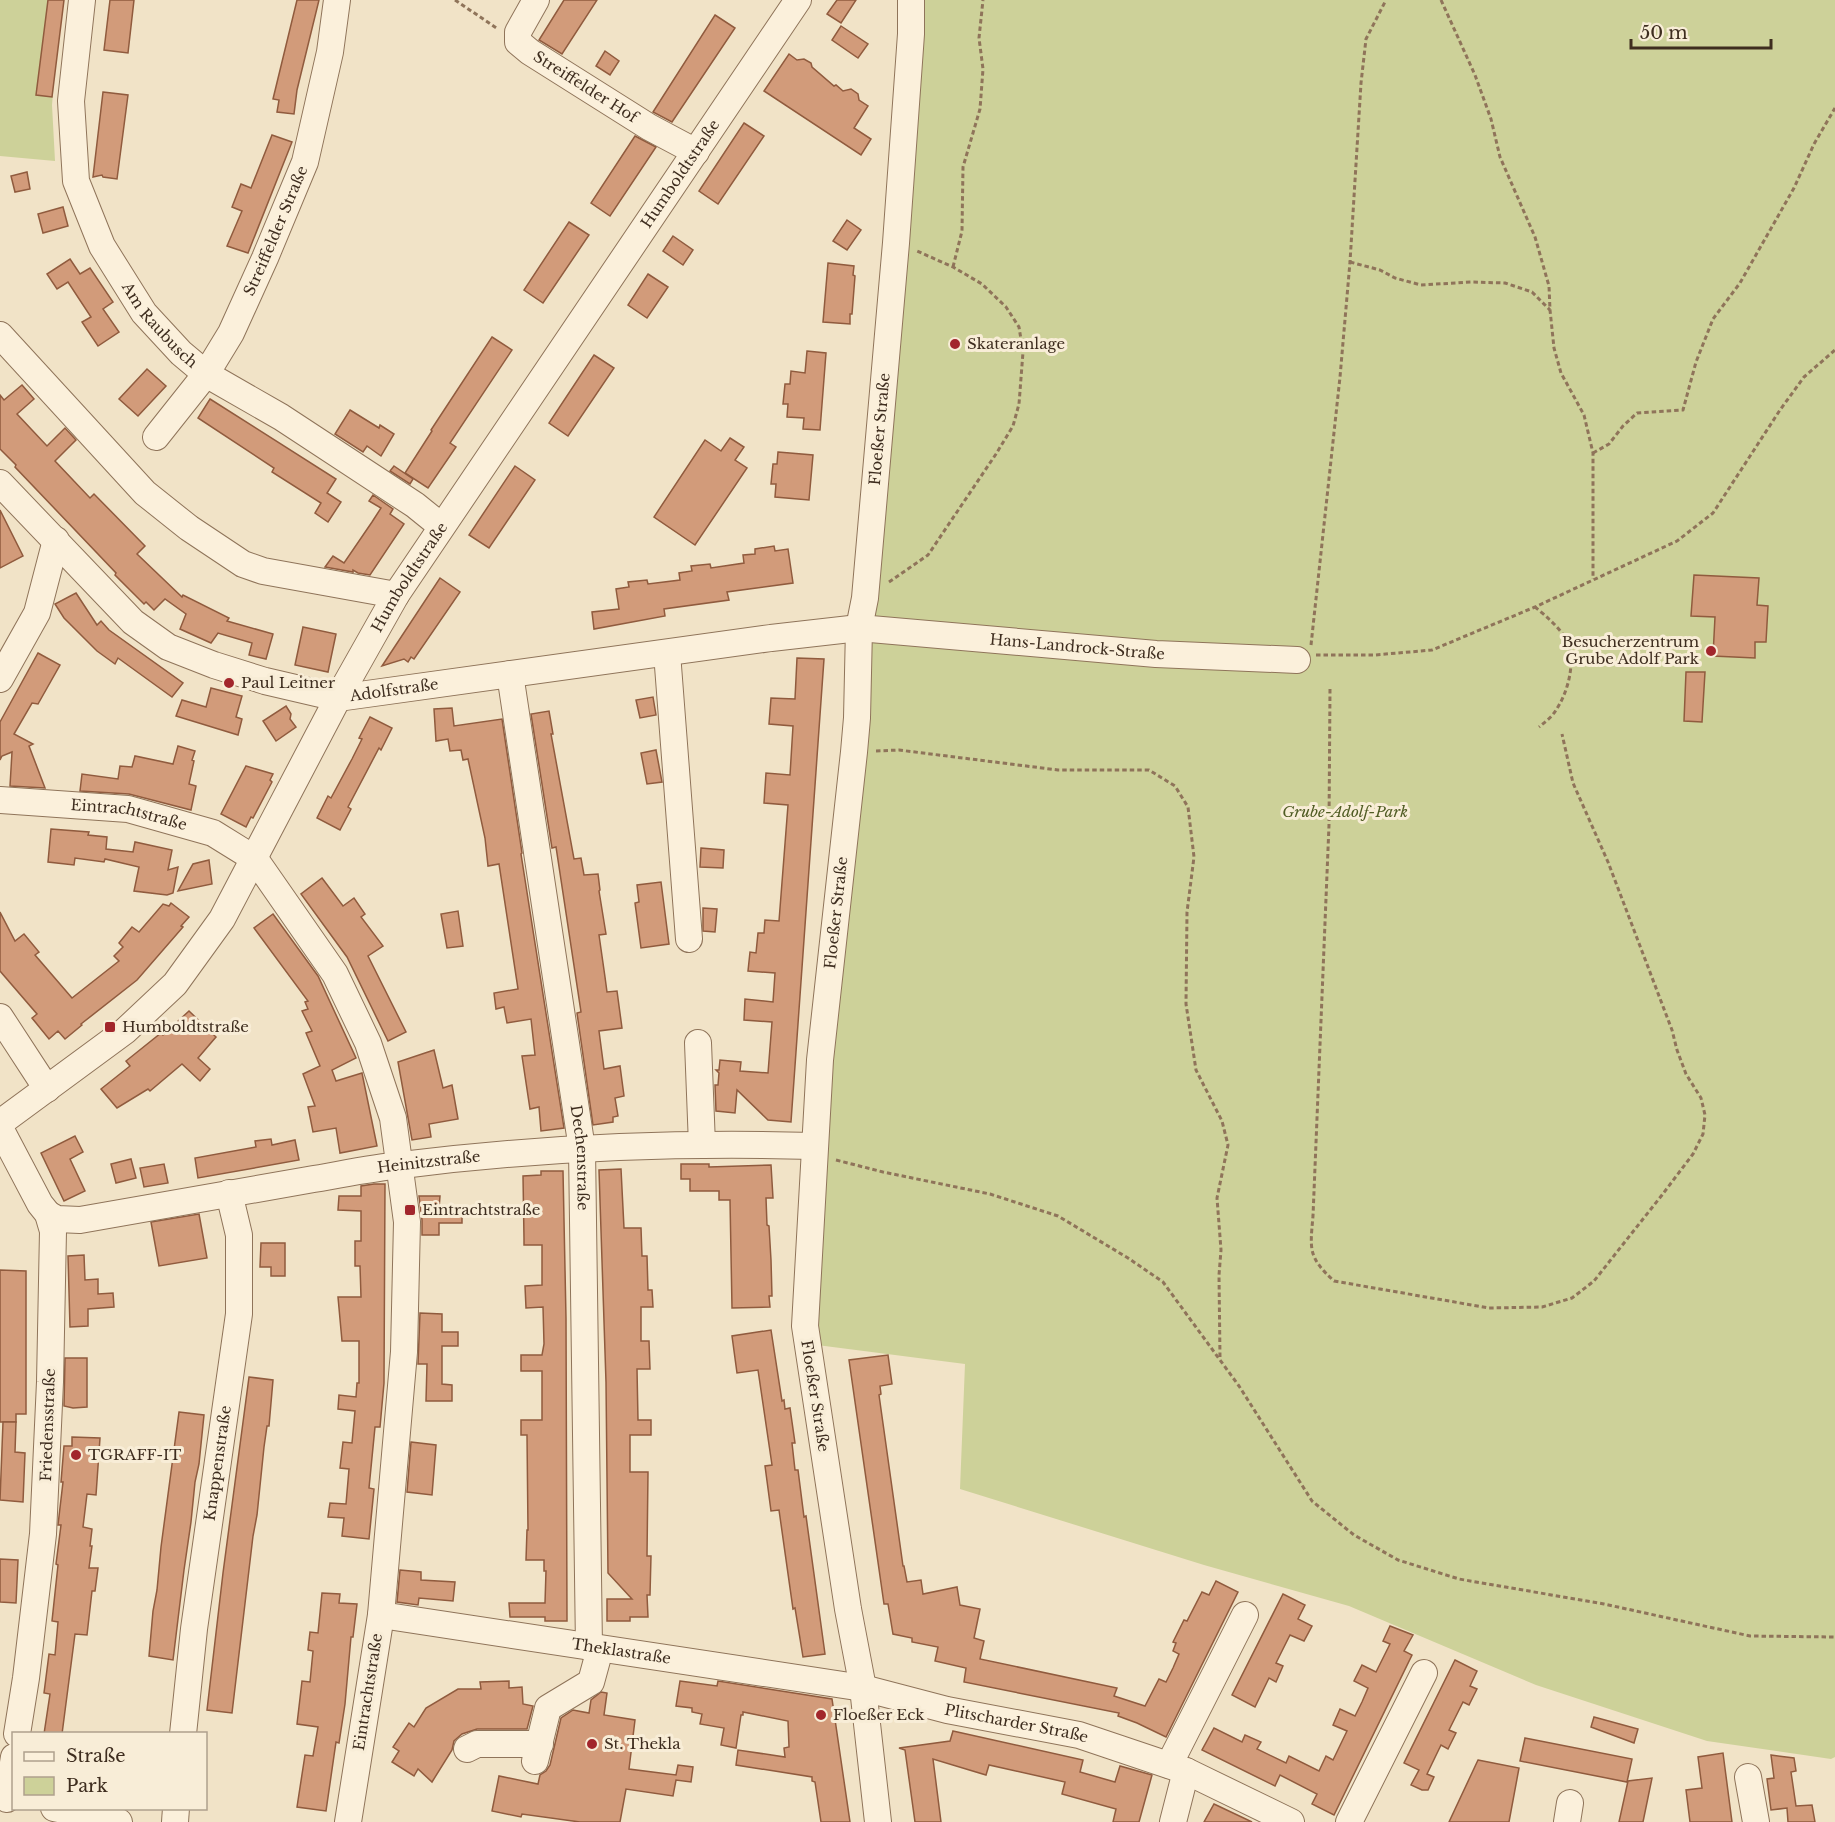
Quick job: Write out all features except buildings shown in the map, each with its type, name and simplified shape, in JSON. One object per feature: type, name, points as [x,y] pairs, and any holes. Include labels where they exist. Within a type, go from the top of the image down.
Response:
[{"type":"street","name":"Am Raubusch","points":[[82,0],[71,100],[76,181],[102,246],[144,313],[181,353],[206,374],[280,417],[416,505],[441,526]]},
{"type":"street","name":"Streiffelder Straße","points":[[156,437],[206,374],[231,333],[305,162],[330,52],[337,0]]},
{"type":"street","name":"Streiffelder Hof","points":[[536,0],[518,32],[518,42],[530,52],[649,127],[696,152]]},
{"type":"street","name":"Humboldtstraße","points":[[0,1123],[125,1031],[175,984],[222,919],[338,698],[396,595],[798,0]]},
{"type":"street","name":"Floeßer Straße","points":[[878,1822],[862,1688],[805,1326],[821,1049],[857,718],[859,628],[865,598],[896,243],[911,34],[911,0]]},
{"type":"street","points":[[0,335],[145,493],[189,528],[243,564],[263,571],[396,595]]},
{"type":"street","name":"Adolfstraße","points":[[0,483],[133,621],[168,647],[265,681],[338,698],[771,638],[859,628]]},
{"type":"street","points":[[0,679],[37,613],[56,540]]},
{"type":"street","name":"Hans-Landrock-Straße","points":[[859,628],[1156,654],[1303,658]]},
{"type":"street","points":[[667,653],[689,939]]},
{"type":"street","name":"Dechenstraße","points":[[467,1749],[477,1744],[538,1752],[548,1708],[591,1682],[595,1648],[582,1149],[510,674]]},
{"type":"street","name":"Eintrachtstraße","points":[[0,800],[128,809],[213,833],[255,859],[335,974],[363,1033],[393,1118],[407,1222],[404,1352],[381,1615],[348,1822]]},
{"type":"street","points":[[0,1017],[47,1089]]},
{"type":"street","points":[[698,1043],[702,1145]]},
{"type":"street","name":"Friedensstraße","points":[[0,1128],[40,1204],[48,1214],[53,1231],[43,1534],[17,1732]]},
{"type":"street","name":"Heinitzstraße","points":[[48,1214],[57,1219],[80,1220],[399,1165],[483,1156],[582,1149],[745,1144],[814,1150]]},
{"type":"street","name":"Knappenstraße","points":[[183,1732],[194,1629],[239,1314],[238,1234],[229,1193]]},
{"type":"street","name":"Theklastraße","points":[[381,1615],[862,1688]]},
{"type":"street","points":[[1173,1822],[1177,1768],[1245,1615]]},
{"type":"street","points":[[1349,1822],[1424,1673]]},
{"type":"street","name":"Plitscharder Straße","points":[[862,1688],[947,1710],[1079,1735],[1177,1768],[1291,1822]]},
{"type":"street","points":[[7,1799],[12,1769]]},
{"type":"street","points":[[1748,1777],[1756,1822]]},
{"type":"street","points":[[59,1810],[119,1822]]},
{"type":"path","points":[[455,0],[518,42]]},
{"type":"path","points":[[953,267],[963,231],[963,167],[980,109],[983,69],[979,38],[983,0]]},
{"type":"path","points":[[1386,0],[1366,39],[1340,377],[1303,658],[1432,650],[1535,607],[1677,541],[1713,513],[1804,377],[1835,350]]},
{"type":"path","points":[[1442,0],[1475,75],[1491,119],[1500,157],[1535,237],[1549,286],[1554,348],[1561,373],[1584,415],[1593,453],[1593,580]]},
{"type":"path","points":[[1593,453],[1609,444],[1637,412],[1683,410],[1696,362],[1713,319],[1740,283],[1794,188],[1814,144],[1835,108]]},
{"type":"path","points":[[865,598],[928,555],[1013,426],[1019,404],[1023,352],[1018,327],[1006,307],[982,284],[953,267],[896,243]]},
{"type":"path","points":[[1350,262],[1421,285],[1471,282],[1505,283],[1532,292],[1550,310]]},
{"type":"path","points":[[1535,607],[1548,618],[1569,645],[1570,659],[1569,680],[1556,712],[1539,727]]},
{"type":"path","points":[[1330,689],[1329,825],[1310,1248],[1319,1268],[1334,1281],[1489,1308],[1542,1307],[1572,1298],[1594,1281],[1694,1154],[1706,1115],[1701,1098],[1686,1074],[1672,1030],[1608,862],[1573,783],[1562,734]]},
{"type":"path","points":[[854,752],[899,750],[1058,770],[1149,770],[1175,786],[1188,807],[1194,857],[1187,912],[1186,1004],[1196,1070],[1222,1121],[1228,1144],[1217,1198],[1221,1250],[1220,1360]]},
{"type":"path","points":[[814,1150],[883,1172],[990,1194],[1058,1216],[1163,1282],[1239,1386],[1312,1501],[1354,1535],[1398,1560],[1459,1579],[1604,1604],[1750,1636],[1835,1637]]},
{"type":"green space","points":[[0,0],[61,0],[52,105],[55,161],[0,156]]},
{"type":"green space","name":"Grube-Adolf-Park","points":[[917,0],[1835,0],[1835,1757],[1831,1759],[1707,1741],[1536,1685],[1349,1606],[1204,1565],[960,1489],[965,1364],[817,1345],[817,1165]]},
{"type":"place","name":"Skateranlage","points":[[955,344]]},
{"type":"place","name":"Besucherzentrum Grube Adolf Park","points":[[1711,651]]},
{"type":"place","name":"Paul Leitner","points":[[229,683]]},
{"type":"place","name":"Humboldtstraße","points":[[110,1027]]},
{"type":"place","name":"Eintrachtstraße","points":[[410,1210]]},
{"type":"place","name":"TGRAFF-IT","points":[[76,1455]]},
{"type":"place","name":"Floeßer Eck","points":[[821,1715]]},
{"type":"place","name":"St. Thekla","points":[[592,1744]]}]
